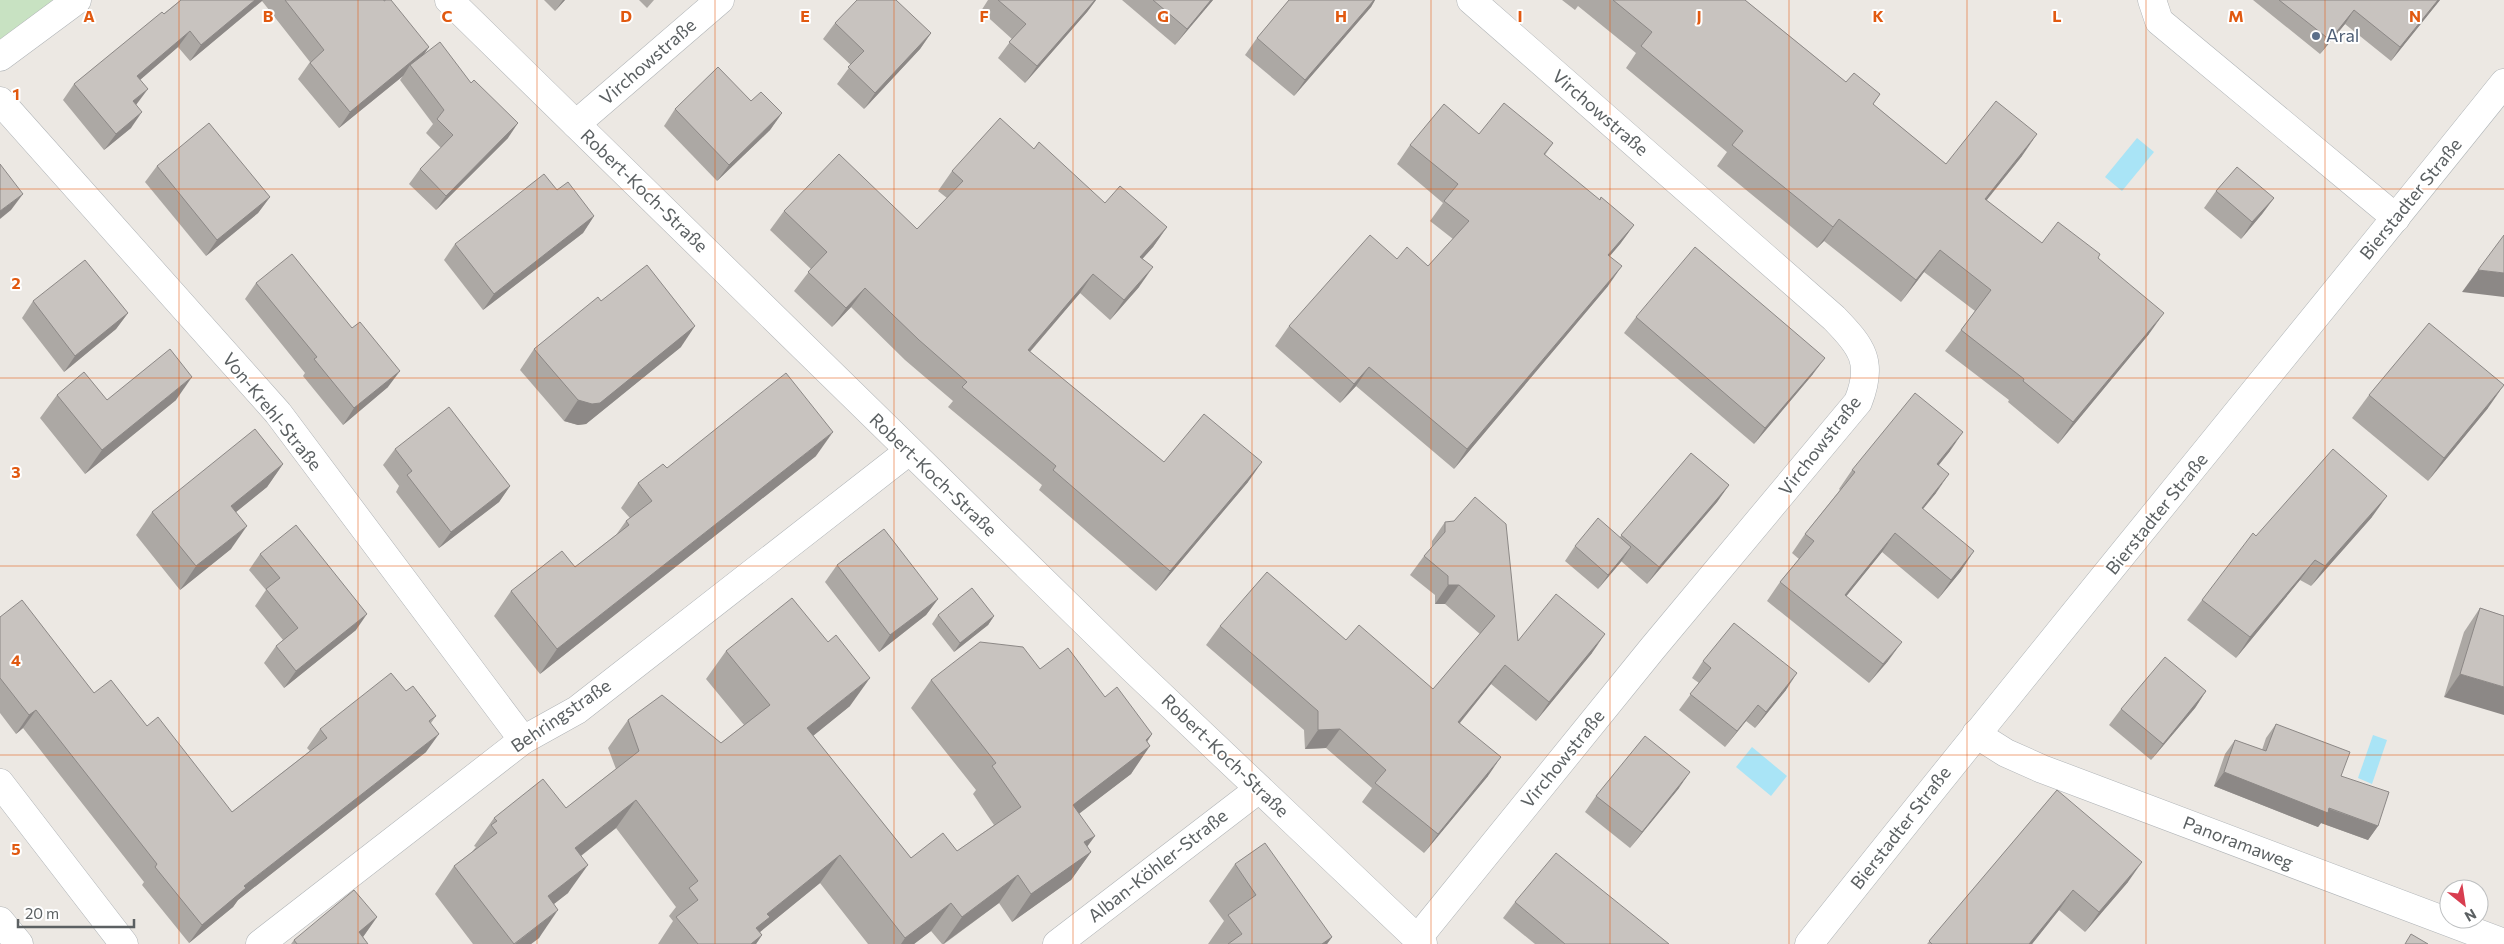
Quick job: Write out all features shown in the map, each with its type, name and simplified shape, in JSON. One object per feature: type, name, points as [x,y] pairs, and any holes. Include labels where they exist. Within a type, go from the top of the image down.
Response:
[{"type":"street","points":[[0,57],[77,0]]},
{"type":"street","name":"Robert-Koch-Straße","points":[[449,0],[909,451],[1258,789],[1420,941]]},
{"type":"street","name":"Virchowstraße","points":[[576,124],[720,0]]},
{"type":"street","name":"Virchowstraße","points":[[1420,941],[1652,649],[1858,402],[1866,381],[1863,356],[1850,335],[1834,318],[1471,0]]},
{"type":"street","points":[[2152,0],[2159,21],[2396,218]]},
{"type":"street","name":"Bierstadter Straße","points":[[1809,944],[1976,734],[2131,547],[2504,83]]},
{"type":"street","name":"Von-Krehl-Straße","points":[[0,101],[278,413],[523,740]]},
{"type":"street","name":"Behringstraße","points":[[260,944],[523,740],[577,710],[909,451]]},
{"type":"street","name":"Panoramaweg","points":[[1976,734],[2006,752],[2042,769],[2504,943]]},
{"type":"street","points":[[0,782],[124,944]]},
{"type":"street","name":"Alban-Köhler-Straße","points":[[1056,944],[1258,789]]},
{"type":"street","points":[[0,921],[19,944]]},
{"type":"green space","points":[[0,0],[57,0],[0,45]]},
{"type":"water","points":[[2137,138],[2154,152],[2122,191],[2105,177]]},
{"type":"water","points":[[2373,735],[2387,740],[2372,784],[2358,778]]},
{"type":"water","points":[[1752,747],[1787,776],[1771,796],[1736,767]]},
{"type":"building","points":[[181,0],[255,0],[201,45],[190,31],[137,76],[148,89],[133,101],[142,112],[116,134],[74,84],[162,12],[164,14]]},
{"type":"building","points":[[285,0],[391,0],[429,47],[350,112],[310,63],[324,50]]},
{"type":"building","points":[[857,0],[896,0],[931,33],[875,93],[848,67],[864,51],[835,23]]},
{"type":"building","points":[[998,0],[1095,0],[1037,66],[1009,42],[1026,24]]},
{"type":"building","points":[[1153,0],[1211,0],[1187,29]]},
{"type":"building","points":[[1289,0],[1374,0],[1305,80],[1257,38]]},
{"type":"building","points":[[1613,0],[1745,0],[1846,82],[1854,73],[1880,94],[1873,104],[1946,164],[1996,101],[2037,134],[1985,199],[2042,243],[2058,222],[2100,254],[2098,258],[2164,313],[2073,422],[2023,381],[2024,379],[1961,330],[1991,290],[1940,250],[1916,280],[1839,219],[1833,227],[1732,145],[1743,131],[1641,46],[1652,32]]},
{"type":"building","points":[[2279,0],[2438,0],[2400,47],[2354,10],[2330,40]]},
{"type":"building","points":[[440,42],[471,83],[474,80],[518,123],[446,196],[420,169],[453,135],[437,119],[444,110],[410,65]]},
{"type":"building","points":[[718,67],[751,101],[761,92],[782,113],[729,165],[675,109]]},
{"type":"building","points":[[1504,103],[1553,143],[1544,154],[1600,200],[1601,197],[1634,225],[1608,255],[1622,266],[1467,449],[1369,367],[1354,384],[1289,326],[1370,235],[1397,259],[1407,247],[1428,266],[1469,221],[1444,201],[1458,184],[1410,145],[1444,104],[1479,134]]},
{"type":"building","points":[[1000,118],[1034,149],[1039,142],[1105,203],[1120,186],[1167,227],[1140,257],[1153,267],[1124,300],[1093,274],[1028,350],[1164,462],[1204,414],[1262,462],[1170,571],[1053,470],[1056,466],[962,387],[967,382],[919,340],[865,288],[846,308],[808,272],[827,252],[784,211],[839,154],[917,229],[963,181],[952,171]]},
{"type":"building","points":[[209,123],[270,197],[217,240],[157,166]]},
{"type":"building","points":[[0,164],[23,194],[0,211]]},
{"type":"building","points":[[2237,167],[2274,198],[2252,222],[2216,191]]},
{"type":"building","points":[[544,174],[557,190],[568,182],[594,216],[494,294],[455,244]]},
{"type":"building","points":[[2504,235],[2504,273],[2478,270]]},
{"type":"building","points":[[1695,247],[1825,358],[1765,428],[1636,317]]},
{"type":"building","points":[[292,254],[352,328],[360,322],[400,371],[354,408],[314,359],[317,357],[256,283]]},
{"type":"building","points":[[85,260],[128,313],[75,356],[33,301]]},
{"type":"building","points":[[647,265],[695,326],[600,403],[592,404],[578,400],[534,349],[598,297],[601,301]]},
{"type":"building","points":[[2429,323],[2504,385],[2444,458],[2369,395]]},
{"type":"building","points":[[170,349],[192,377],[102,450],[57,395],[84,372],[107,400]]},
{"type":"building","points":[[786,373],[833,432],[557,649],[511,591],[562,551],[575,567],[629,525],[626,521],[652,501],[638,483],[663,464],[667,468]]},
{"type":"building","points":[[1915,393],[1963,432],[1937,464],[1949,474],[1922,508],[1974,551],[1951,580],[1895,533],[1845,595],[1902,642],[1883,664],[1780,582],[1814,541],[1805,534],[1855,472],[1852,470]]},
{"type":"building","points":[[449,407],[510,486],[451,532],[407,475],[412,471],[395,449]]},
{"type":"building","points":[[255,429],[283,464],[231,506],[247,526],[196,566],[152,512]]},
{"type":"building","points":[[2333,449],[2387,496],[2325,566],[2315,560],[2250,637],[2202,600],[2253,533],[2256,536]]},
{"type":"building","points":[[1691,453],[1729,485],[1659,567],[1621,535]]},
{"type":"building","points":[[1475,497],[1506,524],[1518,641],[1556,594],[1605,634],[1549,702],[1505,665],[1458,722],[1501,757],[1438,834],[1375,783],[1386,770],[1340,729],[1318,730],[1318,711],[1220,626],[1267,572],[1346,640],[1359,625],[1433,689],[1495,616],[1459,585],[1448,585],[1448,576],[1424,556],[1445,532],[1445,522],[1454,521]]},
{"type":"building","points":[[1598,518],[1631,547],[1608,575],[1575,546]]},
{"type":"building","points":[[296,525],[367,614],[296,671],[276,646],[298,628],[266,589],[280,578],[260,554]]},
{"type":"building","points":[[884,529],[938,599],[890,635],[837,565]]},
{"type":"building","points":[[972,588],[994,616],[960,643],[938,615]]},
{"type":"building","points":[[792,598],[828,642],[836,635],[870,678],[807,728],[911,858],[943,833],[957,851],[1021,807],[992,766],[996,763],[931,680],[980,642],[1023,647],[1040,669],[1068,648],[1105,697],[1117,687],[1152,734],[1146,740],[1150,746],[1073,805],[1095,836],[1084,842],[1091,852],[1031,894],[1018,875],[962,917],[951,903],[905,938],[840,855],[767,914],[770,917],[756,928],[762,935],[751,944],[698,944],[676,917],[698,900],[689,888],[698,881],[636,800],[575,848],[588,865],[548,896],[558,910],[514,944],[454,866],[497,833],[491,825],[497,821],[494,818],[543,779],[566,808],[639,751],[628,720],[662,695],[721,743],[770,705],[726,651]]},
{"type":"building","points":[[22,600],[94,693],[111,680],[147,726],[158,717],[232,812],[327,738],[320,729],[391,673],[406,691],[413,686],[436,716],[429,721],[439,734],[244,886],[246,888],[202,925],[155,867],[157,864],[36,710],[29,715],[0,678],[0,617]]},
{"type":"building","points":[[2480,608],[2504,616],[2504,687],[2460,674]]},
{"type":"building","points":[[1734,623],[1797,673],[1766,712],[1758,705],[1737,731],[1690,694],[1711,668],[1703,661]]},
{"type":"building","points":[[2165,657],[2206,691],[2163,744],[2121,709]]},
{"type":"building","points":[[2276,724],[2350,752],[2341,776],[2389,792],[2378,826],[2329,808],[2328,813],[2224,772],[2235,740],[2266,751]]},
{"type":"building","points":[[1645,736],[1690,772],[1642,832],[1596,796]]},
{"type":"building","points":[[2057,790],[2142,862],[2099,912],[2073,890],[2029,944],[1932,944],[1929,941]]},
{"type":"building","points":[[1265,843],[1332,937],[1322,944],[1228,944],[1242,934],[1228,915],[1256,895],[1235,864]]},
{"type":"building","points":[[1556,853],[1669,944],[1565,944],[1515,902]]},
{"type":"building","points":[[354,890],[377,917],[359,932],[368,944],[297,944],[294,940]]},
{"type":"building","points":[[2411,934],[2428,944],[2405,944]]},
{"type":"place","name":"Aral","points":[[2316,36]]}]
